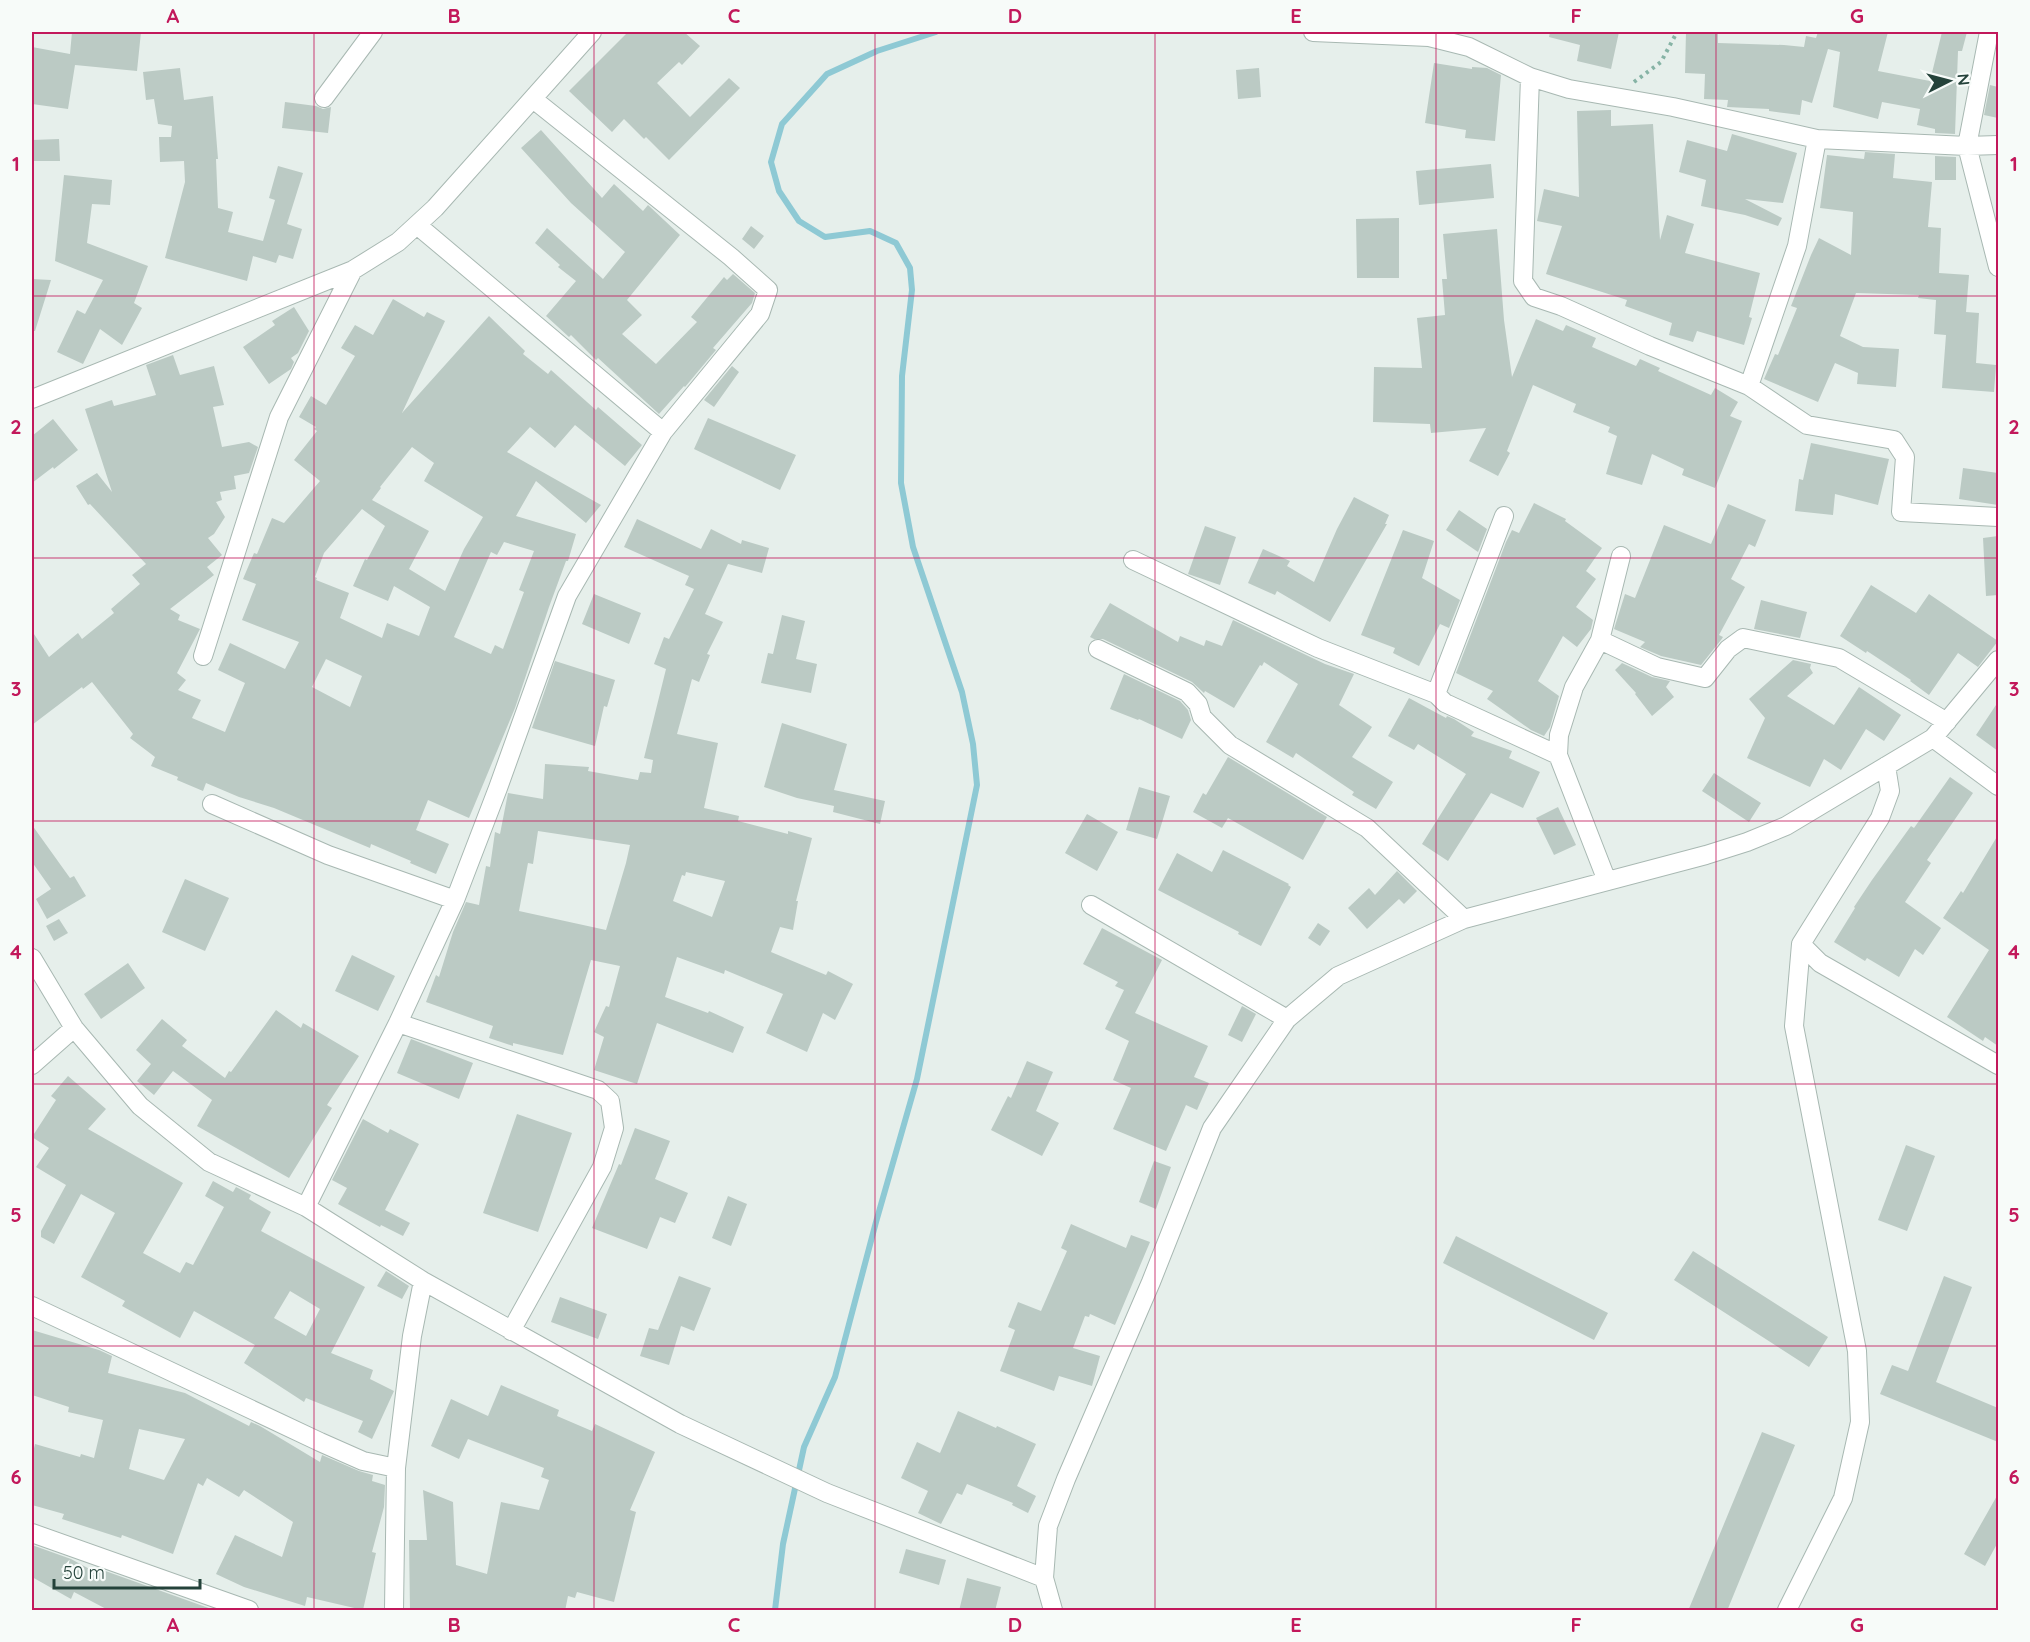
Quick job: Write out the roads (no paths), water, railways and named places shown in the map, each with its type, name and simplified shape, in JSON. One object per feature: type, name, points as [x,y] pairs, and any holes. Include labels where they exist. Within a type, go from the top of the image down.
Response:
[{"type":"street","points":[[324,98],[373,32]]},
{"type":"street","points":[[32,399],[353,270],[398,242],[435,208],[592,32]]},
{"type":"street","points":[[1313,32],[1429,37],[1469,47],[1530,77],[1569,89],[1817,139],[1967,146],[1998,145]]},
{"type":"street","points":[[1989,32],[1967,146],[1998,267]]},
{"type":"street","points":[[1530,77],[1524,281],[1534,297],[1561,306],[1650,346],[1749,386],[1807,425],[1894,440],[1905,457],[1901,512],[1998,517]]},
{"type":"street","points":[[306,1207],[398,1023],[455,900],[567,596],[663,432],[760,314],[768,290],[731,257],[534,99]]},
{"type":"street","points":[[1749,386],[1797,246],[1817,139]]},
{"type":"street","points":[[417,225],[663,432]]},
{"type":"street","points":[[203,656],[279,417],[353,270]]},
{"type":"street","points":[[1436,694],[1504,516]]},
{"type":"street","points":[[1607,881],[1558,755],[1559,735],[1574,687],[1600,640],[1621,556]]},
{"type":"street","points":[[1133,560],[1318,648],[1436,694],[1445,703],[1558,755]]},
{"type":"street","points":[[1600,640],[1657,667],[1705,678],[1728,649],[1743,638],[1839,658],[1947,722]]},
{"type":"street","points":[[1098,649],[1187,692],[1198,704],[1202,717],[1230,746],[1367,828],[1464,919]]},
{"type":"street","points":[[1053,1611],[1044,1578],[1048,1526],[1066,1479],[1152,1282],[1212,1128],[1287,1019],[1338,976],[1464,919],[1706,855],[1786,826],[1933,738],[1990,683],[1998,660]]},
{"type":"street","points":[[1933,738],[1998,786]]},
{"type":"street","points":[[1787,1611],[1843,1498],[1860,1422],[1857,1351],[1794,1026],[1801,944],[1880,818],[1890,791],[1886,766]]},
{"type":"street","points":[[212,804],[328,855],[455,900]]},
{"type":"street","points":[[1091,905],[1287,1019]]},
{"type":"street","points":[[1801,944],[1820,963],[1998,1065]]},
{"type":"street","points":[[32,958],[74,1028],[140,1106],[208,1162],[306,1207],[423,1281],[680,1424],[827,1493],[1044,1578]]},
{"type":"street","points":[[398,1023],[598,1090],[610,1101],[614,1128],[602,1167],[511,1331]]},
{"type":"street","points":[[32,1065],[74,1028]]},
{"type":"street","points":[[394,1611],[396,1468],[412,1336],[423,1281]]},
{"type":"street","points":[[32,1306],[320,1443],[363,1461],[396,1468]]},
{"type":"street","points":[[32,1533],[249,1611]]},
{"type":"waterway","points":[[775,1610],[783,1544],[804,1447],[835,1377],[917,1079],[977,785],[973,744],[962,692],[913,547],[901,483],[902,376],[912,290],[910,268],[896,243],[870,231],[825,237],[799,221],[779,191],[771,162],[782,124],[827,74],[877,51],[936,32]]}]
